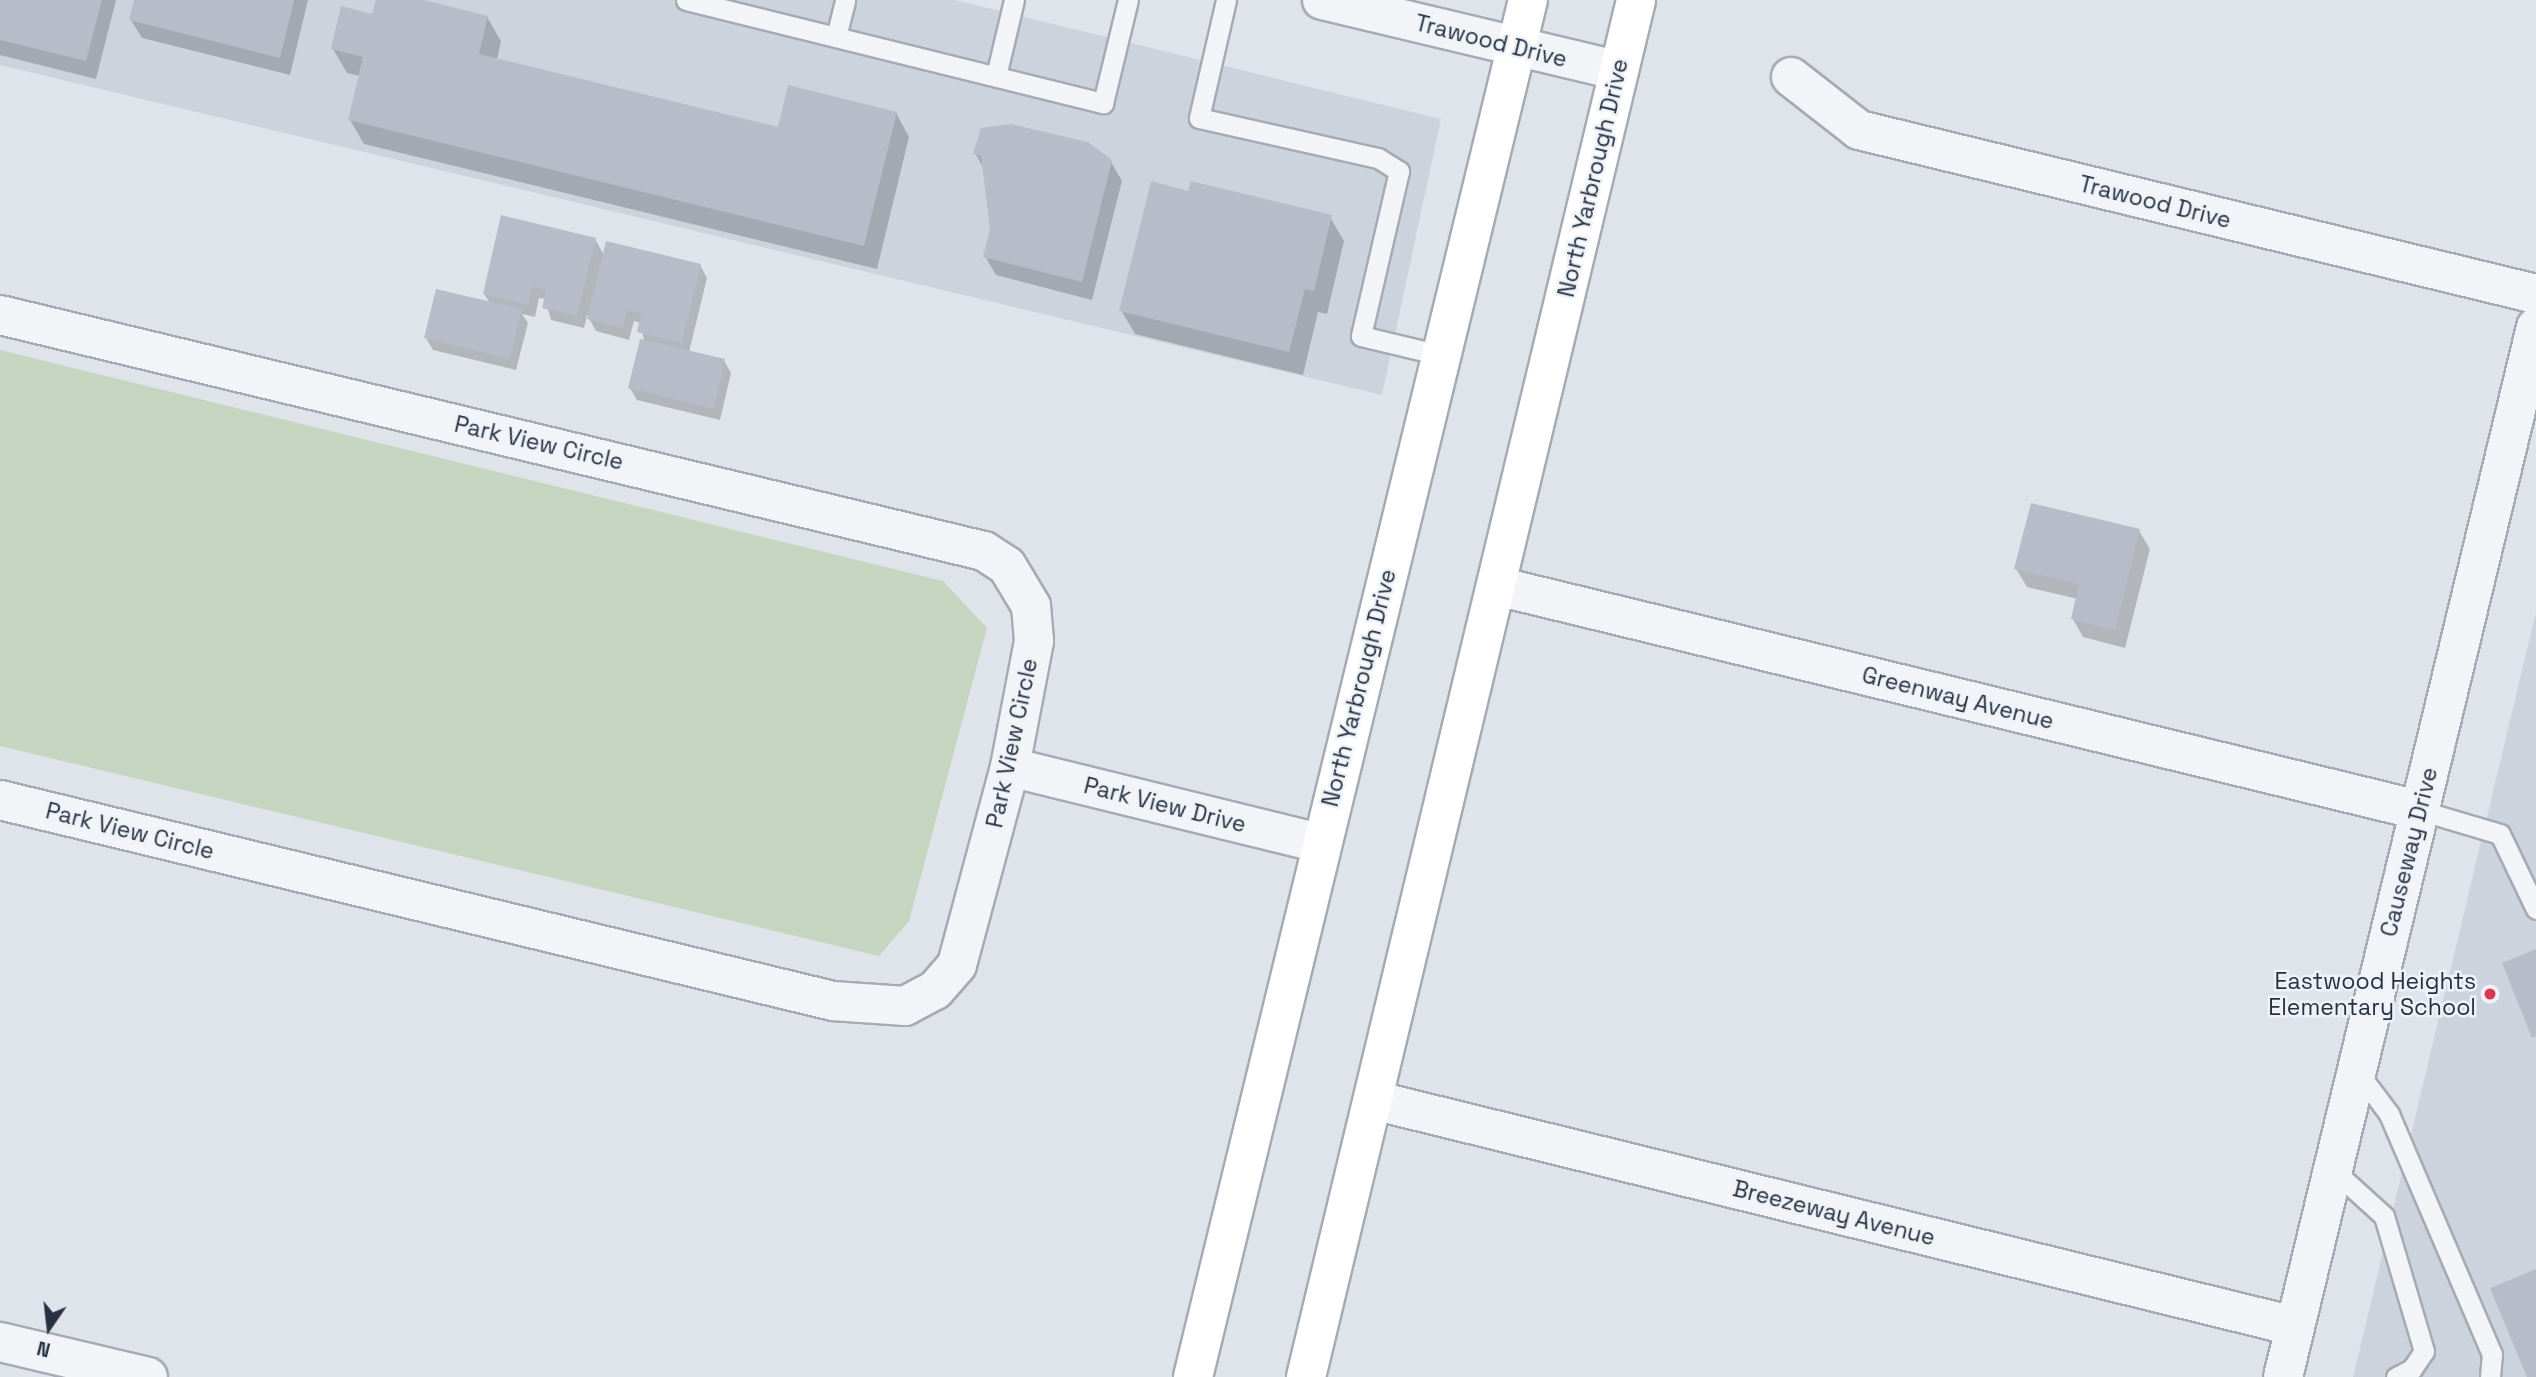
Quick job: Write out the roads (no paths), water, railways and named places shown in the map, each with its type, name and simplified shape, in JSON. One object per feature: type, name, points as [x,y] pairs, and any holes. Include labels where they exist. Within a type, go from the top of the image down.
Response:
[{"type":"main road","name":"North Yarbrough Drive","points":[[1193,1377],[1320,843],[1528,0]]},
{"type":"main road","name":"North Yarbrough Drive","points":[[1306,1377],[1636,0]]},
{"type":"street","name":"Trawood Drive","points":[[1322,0],[1619,72]]},
{"type":"street","name":"Trawood Drive","points":[[1791,77],[1859,130],[2536,294]]},
{"type":"street","name":"Park View Circle","points":[[0,316],[984,551],[1007,566],[1031,606],[1034,641],[1010,767],[957,965],[935,990],[905,1006],[883,1007],[820,998],[0,800]]},
{"type":"street","name":"Causeway Drive","points":[[2283,1377],[2536,327]]},
{"type":"street","name":"Greenway Avenue","points":[[1497,586],[2419,810]]},
{"type":"street","name":"Park View Drive","points":[[1010,767],[1320,843]]},
{"type":"street","name":"Breezeway Avenue","points":[[1373,1100],[2294,1325]]},
{"type":"street","points":[[0,1342],[148,1377]]},
{"type":"lane","points":[[687,0],[1104,103],[1128,0]]},
{"type":"lane","points":[[836,37],[845,0]]},
{"type":"lane","points":[[996,76],[1014,0]]},
{"type":"lane","points":[[1226,0],[1199,118],[1378,158],[1399,171],[1361,336],[1441,355]]},
{"type":"lane","points":[[2419,810],[2500,834],[2536,909]]},
{"type":"lane","points":[[2356,1069],[2389,1114],[2492,1354],[2490,1377]]},
{"type":"lane","points":[[2332,1169],[2384,1216],[2388,1228],[2424,1351],[2412,1369],[2396,1377]]},
{"type":"place","name":"Eastwood Heights Elementary School","points":[[2490,994]]}]
